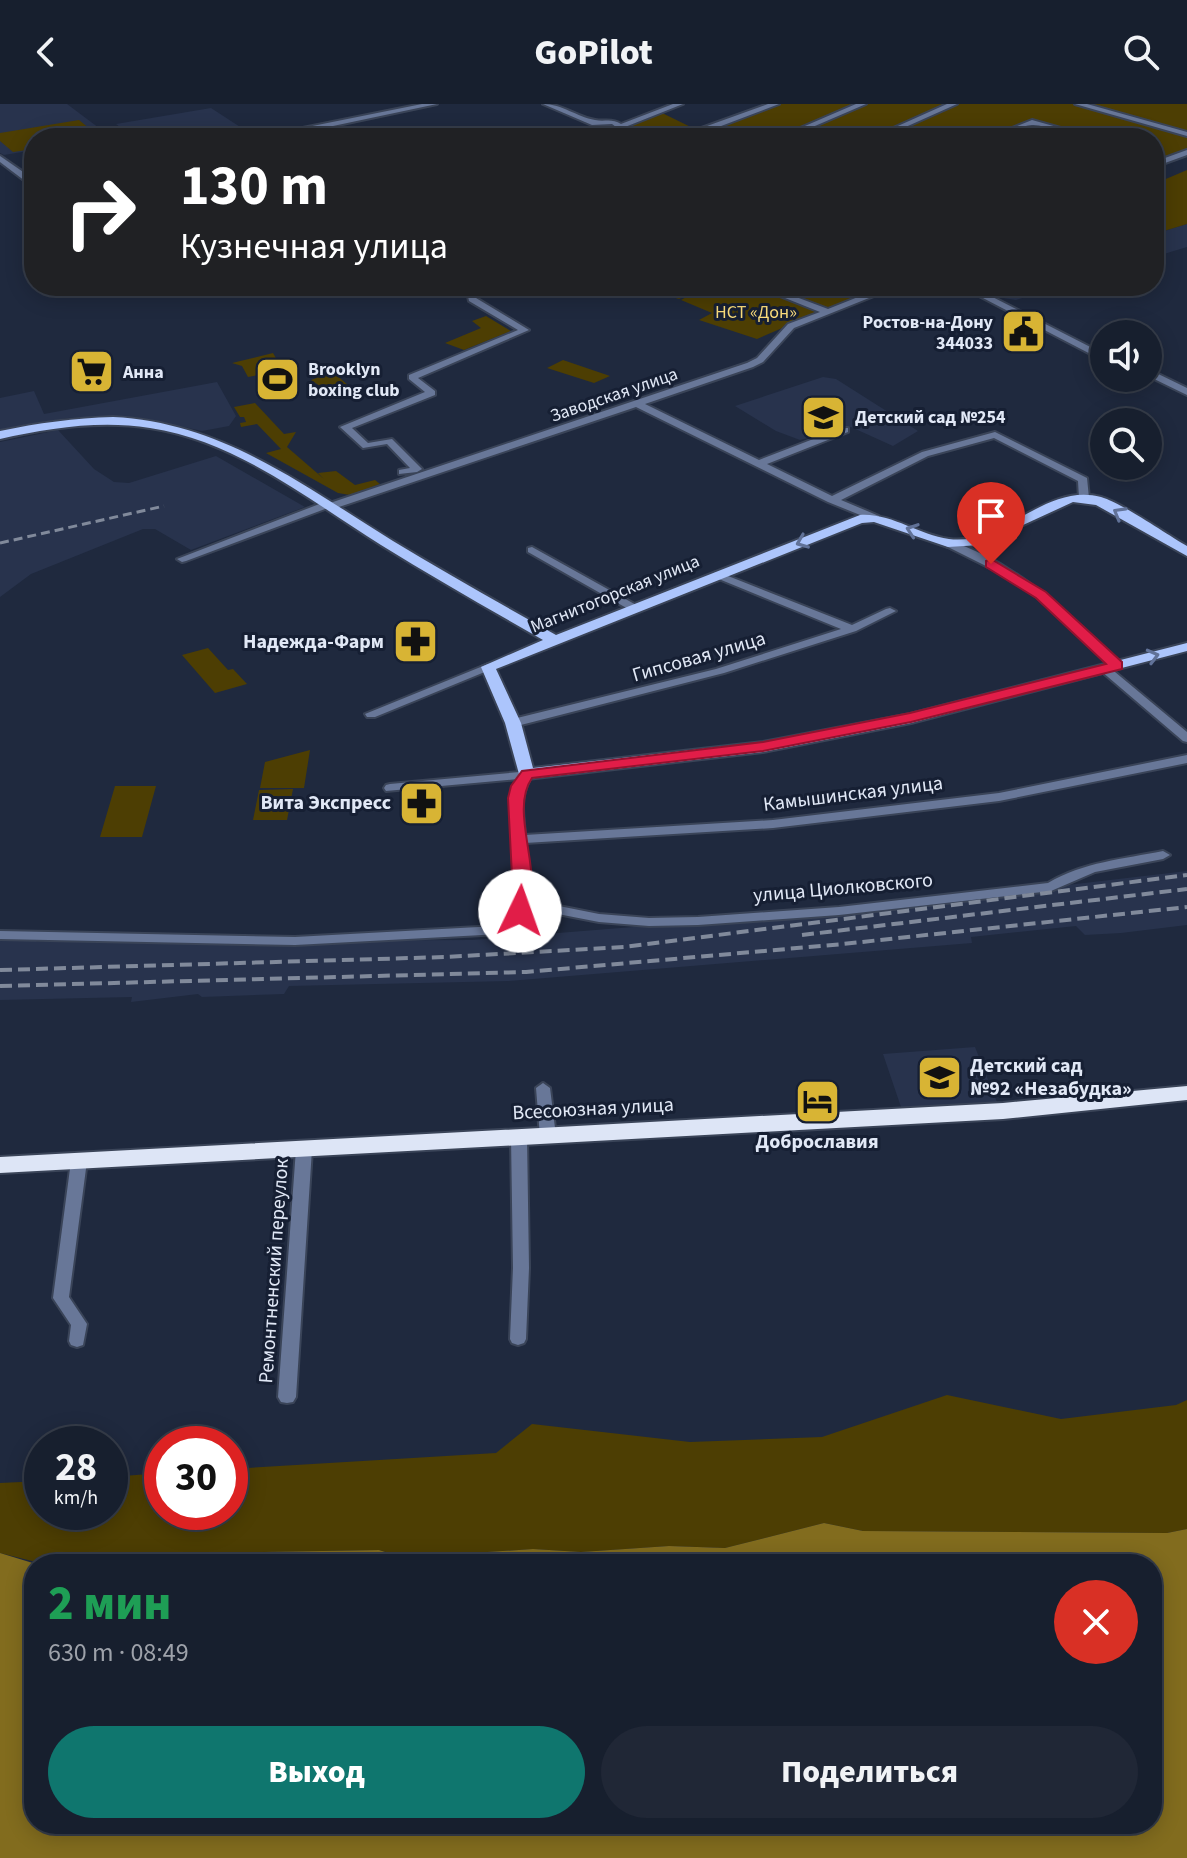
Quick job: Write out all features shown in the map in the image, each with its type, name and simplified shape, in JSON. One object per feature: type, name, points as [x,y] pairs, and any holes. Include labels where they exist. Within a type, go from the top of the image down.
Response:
[{"type":"highway","name":"Всесоюзная улица","points":[[0,1165],[1003,1111],[1187,1093]]},
{"type":"main road","points":[[0,435],[70,422],[111,420],[189,432],[227,446],[554,640]]},
{"type":"main road","points":[[875,518],[948,543],[980,541],[1071,498],[1084,498],[1099,501],[1187,552]]},
{"type":"main road","name":"Магнитогорская улица","points":[[488,667],[860,519],[875,518]]},
{"type":"main road","points":[[488,667],[513,723],[527,774],[763,747],[911,718],[1187,647]]},
{"type":"street","points":[[310,128],[433,104]]},
{"type":"street","points":[[547,104],[595,123],[614,122],[624,128]]},
{"type":"street","points":[[621,126],[679,104]]},
{"type":"street","points":[[708,128],[775,104]]},
{"type":"street","points":[[805,128],[862,104]]},
{"type":"street","points":[[898,128],[953,104]]},
{"type":"street","points":[[1079,104],[1098,106],[1187,134]]},
{"type":"street","points":[[1017,128],[1032,122],[1052,128]]},
{"type":"street","points":[[326,125],[332,128]]},
{"type":"street","points":[[1165,161],[1187,152]]},
{"type":"street","points":[[0,158],[24,173]]},
{"type":"street","points":[[403,481],[396,474],[417,469],[391,443],[366,446],[345,427],[432,393],[412,377],[525,330],[472,296]]},
{"type":"street","points":[[786,296],[829,312]]},
{"type":"street","points":[[983,296],[1090,351]]},
{"type":"street","name":"Заводская улица","points":[[182,559],[328,506],[750,365],[760,360],[791,326],[865,297]]},
{"type":"street","points":[[1162,379],[1187,392]]},
{"type":"street","points":[[638,404],[832,500],[875,518]]},
{"type":"street","points":[[760,463],[845,430]]},
{"type":"street","points":[[832,500],[925,454],[995,435],[1083,480],[1084,498]]},
{"type":"street","points":[[948,543],[1012,575],[1041,595],[1111,667],[1187,738]]},
{"type":"street","points":[[532,550],[634,608]]},
{"type":"street","points":[[718,575],[852,629]]},
{"type":"street","name":"Гипсовая улица","points":[[513,723],[720,671],[852,629],[890,611]]},
{"type":"street","name":"Магнитогорская улица","points":[[371,714],[488,667]]},
{"type":"street","name":"Камышинская улица","points":[[521,839],[788,822],[999,797],[1187,759]]},
{"type":"street","points":[[390,788],[527,774]]},
{"type":"street","points":[[0,935],[295,941],[491,932],[509,926],[523,903],[516,798],[527,774]]},
{"type":"street","name":"улица Циолковского","points":[[523,903],[599,918],[649,922],[839,911],[1051,887],[1064,878],[1084,871],[1163,855]]},
{"type":"street","points":[[543,1088],[548,1136]]},
{"type":"street","points":[[518,1339],[521,1268],[519,1137]]},
{"type":"street","name":"Ремонтненский переулок","points":[[287,1397],[304,1149]]},
{"type":"street","points":[[77,1341],[79,1324],[61,1298],[79,1161]]},
{"type":"shaded area","points":[[0,104],[67,104],[99,128],[24,128],[24,152],[0,153]]},
{"type":"shaded area","points":[[211,108],[242,128],[121,128],[116,124]]},
{"type":"shaded area","points":[[1187,224],[1187,247],[1164,254],[1164,231]]},
{"type":"shaded area","points":[[999,296],[1029,296],[1016,300]]},
{"type":"shaded area","name":"Детский сад №254","points":[[823,377],[836,379],[918,431],[893,446],[851,427],[800,440],[776,431],[735,406]]},
{"type":"shaded area","points":[[217,382],[236,416],[229,426],[202,431],[142,418],[103,417],[67,418],[0,430],[0,398],[34,391],[44,414]]},
{"type":"shaded area","points":[[58,430],[94,469],[114,482],[129,483],[216,456],[305,507],[191,550],[155,529],[143,529],[31,574],[0,597],[0,442]]},
{"type":"shaded area","points":[[1187,871],[1187,925],[1121,933],[1085,935],[1076,926],[971,937],[972,943],[509,981],[289,986],[284,994],[202,997],[198,994],[131,1002],[132,997],[0,1000],[0,931],[39,931],[36,942],[472,940],[870,908]]},
{"type":"shaded area","name":"Детский сад №92 «Незабудка»","points":[[975,1047],[997,1102],[902,1110],[883,1054]]},
{"type":"shaded area","points":[[824,1523],[863,1531],[1167,1533],[1187,1529],[1187,1858],[0,1858],[0,1553],[24,1560],[24,1834],[1162,1834],[1162,1554],[477,1554],[533,1549],[581,1552],[669,1546],[725,1548]]},
{"type":"shaded area","points":[[379,1550],[391,1554],[241,1554]]},
{"type":"green space","points":[[771,104],[1187,104],[1187,151],[1164,160],[1164,128],[715,128],[733,123]]},
{"type":"green space","points":[[658,111],[693,128],[616,128]]},
{"type":"green space","points":[[79,120],[89,128],[30,128]]},
{"type":"green space","points":[[24,129],[24,150],[13,152],[0,141],[0,133]]},
{"type":"green space","points":[[1187,170],[1187,224],[1164,231],[1164,180]]},
{"type":"green space","name":"НСТ «Дон»","points":[[688,296],[857,296],[757,339],[699,320],[712,313],[681,300]]},
{"type":"green space","points":[[486,316],[511,331],[464,350],[445,343],[481,328],[472,321]]},
{"type":"green space","points":[[273,353],[283,370],[248,377],[242,366],[232,363]]},
{"type":"green space","points":[[563,360],[610,376],[594,383],[547,368]]},
{"type":"green space","points":[[333,372],[358,394],[338,398],[311,380]]},
{"type":"green space","points":[[255,403],[284,434],[296,432],[287,447],[324,479],[318,473],[336,471],[355,485],[375,480],[380,484],[350,495],[338,493],[266,453],[281,449],[257,424],[241,427],[240,423],[246,422],[234,407]]},
{"type":"green space","points":[[208,648],[228,670],[233,669],[247,684],[215,693],[182,655]]},
{"type":"green space","points":[[310,750],[304,788],[260,788],[265,762]]},
{"type":"green space","points":[[115,786],[156,786],[142,837],[100,837]]},
{"type":"green space","points":[[293,789],[287,820],[253,820],[259,790]]},
{"type":"green space","points":[[947,1395],[1061,1419],[1176,1405],[1187,1400],[1187,1529],[1167,1533],[863,1531],[824,1523],[725,1548],[669,1546],[581,1552],[533,1549],[477,1554],[393,1554],[379,1550],[241,1554],[24,1554],[24,1559],[0,1553],[0,1483],[24,1482],[24,1530],[128,1530],[128,1476],[144,1474],[144,1530],[248,1530],[248,1468],[496,1453],[532,1424],[690,1442],[822,1437]]},
{"type":"railway","points":[[0,543],[164,506]]},
{"type":"railway","points":[[0,970],[446,957],[624,947],[1187,875]]},
{"type":"railway","points":[[802,935],[1187,889]]},
{"type":"railway","points":[[0,986],[526,972],[843,944],[1187,907]]},
{"type":"place","name":"Ростов-на-Дону 344033","points":[[1024,332]]},
{"type":"place","name":"Анна","points":[[92,372]]},
{"type":"place","name":"Brooklyn boxing club","points":[[277,379]]},
{"type":"place","name":"Детский сад №254","points":[[824,417]]},
{"type":"place","name":"Надежда-Фарм","points":[[415,642]]},
{"type":"place","name":"Вита Экспресс","points":[[422,803]]},
{"type":"place","name":"Детский сад №92 «Незабудка»","points":[[939,1077]]},
{"type":"place","name":"Доброславия","points":[[817,1102]]},
{"type":"route","points":[[520,911],[523,886],[516,798],[527,774],[763,747],[911,718],[1117,666],[1041,595],[991,564]]}]
